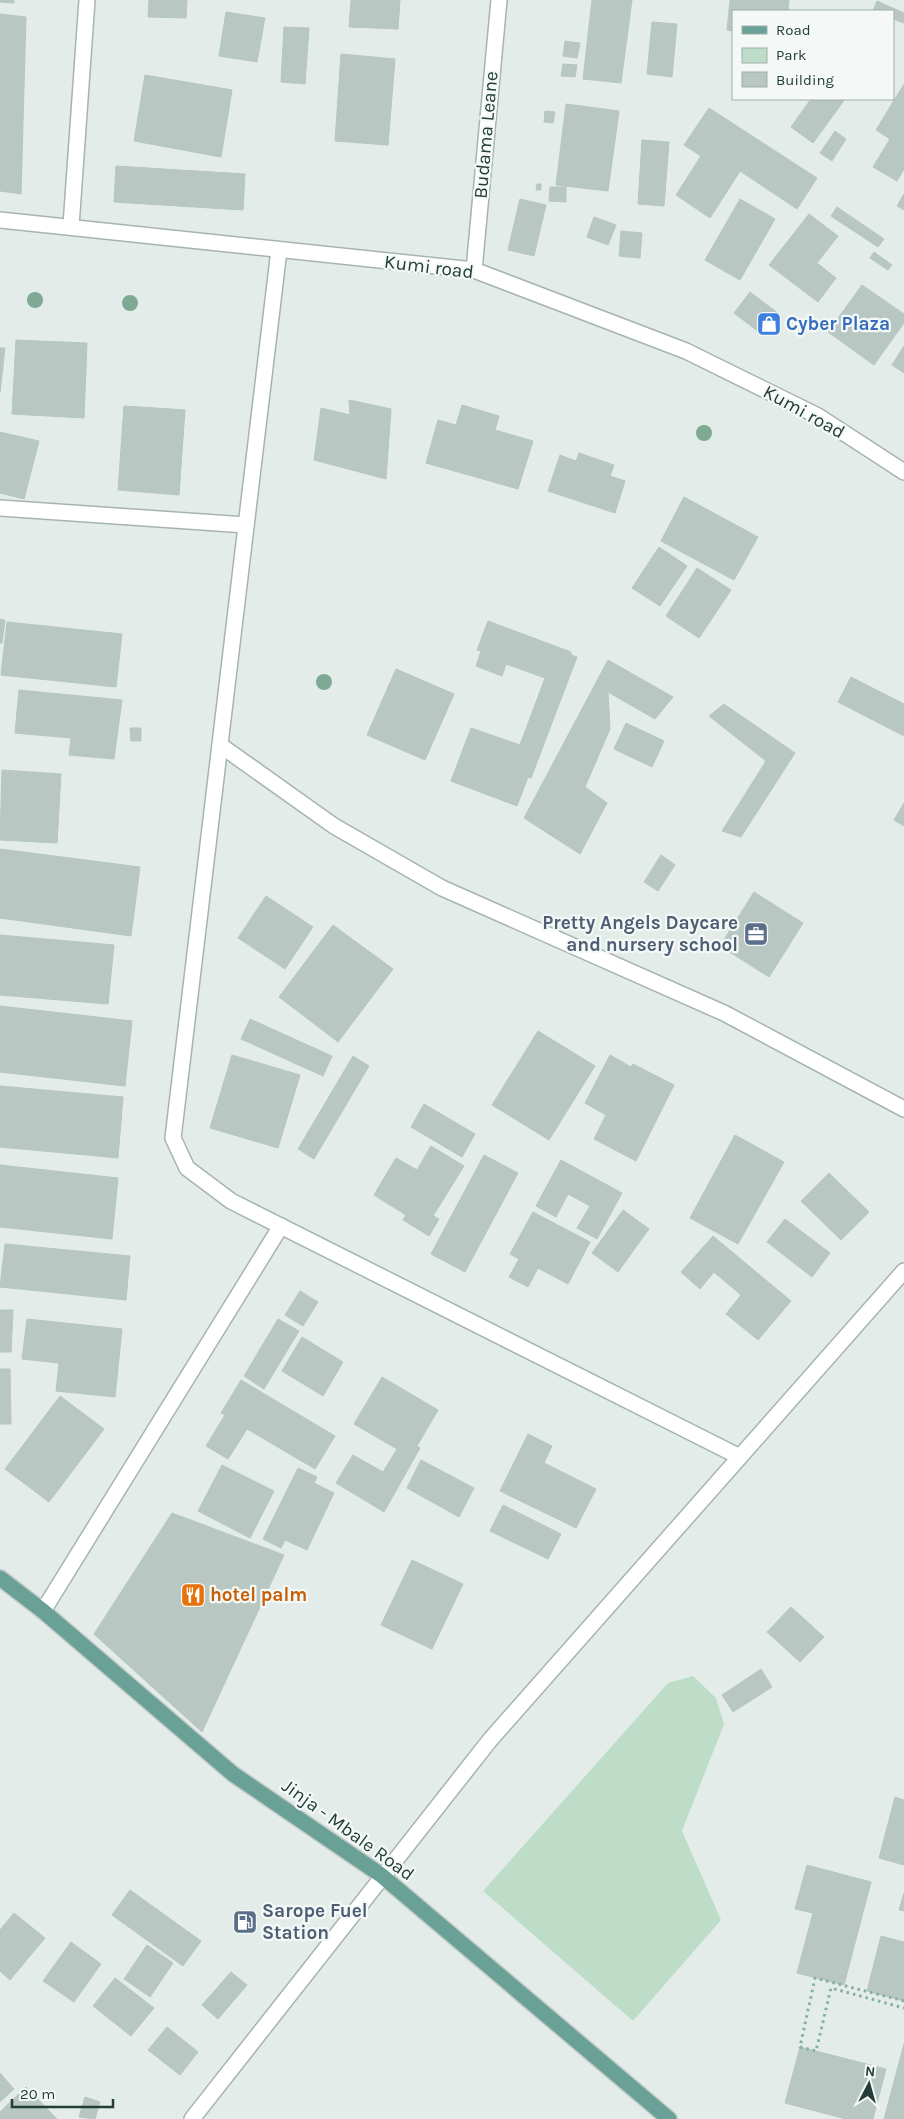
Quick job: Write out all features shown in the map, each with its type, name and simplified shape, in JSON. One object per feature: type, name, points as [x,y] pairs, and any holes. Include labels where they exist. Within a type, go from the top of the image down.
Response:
[{"type":"main road","name":"Jinja - Mbale Road","points":[[0,1578],[43,1610],[234,1774],[381,1875],[669,2119]]},
{"type":"street","points":[[71,226],[87,0]]},
{"type":"street","name":"Budama Leane","points":[[474,270],[499,0]]},
{"type":"street","name":"Kumi road","points":[[0,220],[474,270],[686,351],[818,416],[904,472]]},
{"type":"street","points":[[279,250],[173,1138],[187,1168],[231,1201],[740,1457]]},
{"type":"street","points":[[0,508],[246,525]]},
{"type":"street","points":[[220,744],[334,826],[442,888],[724,1012],[904,1110]]},
{"type":"street","points":[[43,1610],[282,1226]]},
{"type":"street","points":[[192,2119],[381,1875],[490,1740],[904,1271]]},
{"type":"path","points":[[904,2001],[815,1978],[800,2047],[816,2051],[831,1988],[904,2008]]},
{"type":"green space","points":[[693,1676],[716,1698],[724,1724],[682,1831],[721,1920],[633,2021],[483,1891],[668,1683]]},
{"type":"building","points":[[0,0],[14,0],[14,3],[0,2]]},
{"type":"building","points":[[149,0],[187,0],[186,18],[148,17]]},
{"type":"building","points":[[351,0],[400,0],[398,29],[349,27]]},
{"type":"building","points":[[592,0],[632,0],[621,83],[583,79]]},
{"type":"building","points":[[730,0],[789,0],[788,10],[732,10],[732,31],[727,30]]},
{"type":"building","points":[[877,1],[904,13],[904,23],[894,19],[894,10],[873,10]]},
{"type":"building","points":[[226,12],[265,18],[257,62],[219,56]]},
{"type":"building","points":[[0,14],[26,17],[21,194],[0,191]]},
{"type":"building","points":[[652,22],[677,24],[672,77],[647,74]]},
{"type":"building","points":[[284,27],[309,28],[305,84],[281,82]]},
{"type":"building","points":[[565,41],[580,43],[577,58],[563,56]]},
{"type":"building","points":[[341,54],[395,59],[388,145],[335,141]]},
{"type":"building","points":[[563,64],[577,65],[575,77],[561,76]]},
{"type":"building","points":[[145,75],[232,90],[221,157],[134,141]]},
{"type":"building","points":[[904,84],[904,169],[897,181],[873,167],[890,139],[876,130]]},
{"type":"building","points":[[810,100],[844,100],[813,143],[791,127]]},
{"type":"building","points":[[566,104],[619,111],[608,191],[556,185]]},
{"type":"building","points":[[709,108],[817,178],[797,209],[740,171],[710,218],[676,195],[701,156],[684,145]]},
{"type":"building","points":[[545,111],[555,112],[553,123],[544,122]]},
{"type":"building","points":[[835,131],[846,139],[832,161],[820,153]]},
{"type":"building","points":[[642,140],[669,142],[664,206],[638,204]]},
{"type":"building","points":[[116,166],[245,174],[243,210],[114,202]]},
{"type":"building","points":[[537,184],[541,184],[541,190],[536,190]]},
{"type":"building","points":[[550,187],[566,187],[566,202],[549,201]]},
{"type":"building","points":[[904,194],[904,210],[897,206]]},
{"type":"building","points":[[520,199],[546,205],[534,256],[508,250]]},
{"type":"building","points":[[740,199],[775,219],[740,280],[705,260]]},
{"type":"building","points":[[837,207],[884,239],[878,247],[831,216]]},
{"type":"building","points":[[809,214],[838,236],[817,263],[836,278],[818,302],[769,265]]},
{"type":"building","points":[[594,217],[616,225],[608,245],[587,237]]},
{"type":"building","points":[[621,231],[642,233],[640,258],[619,256]]},
{"type":"building","points":[[874,252],[892,265],[888,270],[870,258]]},
{"type":"building","points":[[862,285],[904,314],[904,323],[874,365],[828,332]]},
{"type":"building","points":[[750,292],[779,314],[763,335],[734,313]]},
{"type":"building","points":[[16,340],[87,343],[84,418],[12,414]]},
{"type":"building","points":[[904,346],[904,373],[892,365]]},
{"type":"building","points":[[0,348],[5,348],[0,392]]},
{"type":"building","points":[[349,400],[391,409],[386,479],[314,460],[321,408],[350,415]]},
{"type":"building","points":[[462,405],[499,416],[495,430],[533,441],[518,489],[426,463],[438,420],[456,425]]},
{"type":"building","points":[[124,406],[185,410],[179,495],[118,490]]},
{"type":"building","points":[[0,432],[39,441],[24,499],[0,493]]},
{"type":"building","points":[[579,453],[614,465],[610,476],[625,481],[615,513],[548,491],[560,455],[576,461]]},
{"type":"building","points":[[684,497],[758,537],[734,580],[661,541]]},
{"type":"building","points":[[659,547],[687,566],[660,606],[632,588]]},
{"type":"building","points":[[697,568],[731,590],[699,638],[666,616]]},
{"type":"building","points":[[0,619],[5,620],[2,643],[0,643]]},
{"type":"building","points":[[488,621],[571,652],[571,655],[577,657],[531,778],[528,777],[517,806],[451,781],[471,728],[520,745],[545,678],[506,664],[502,676],[476,666],[481,651],[477,650]]},
{"type":"building","points":[[7,622],[122,634],[116,687],[1,675]]},
{"type":"building","points":[[608,660],[673,697],[655,719],[608,692],[610,729],[585,787],[607,803],[580,854],[524,818]]},
{"type":"building","points":[[396,669],[454,694],[425,760],[367,735]]},
{"type":"building","points":[[851,677],[904,704],[904,736],[838,702]]},
{"type":"building","points":[[19,690],[122,700],[114,759],[69,755],[71,738],[15,733]]},
{"type":"building","points":[[724,704],[795,753],[741,837],[722,831],[766,761],[709,716]]},
{"type":"building","points":[[626,723],[664,741],[652,767],[614,749]]},
{"type":"building","points":[[130,728],[141,728],[141,741],[131,741]]},
{"type":"building","points":[[2,770],[61,774],[57,843],[0,840]]},
{"type":"building","points":[[904,803],[904,826],[894,820]]},
{"type":"building","points":[[0,849],[140,867],[131,936],[0,918]]},
{"type":"building","points":[[661,855],[675,865],[658,891],[644,882]]},
{"type":"building","points":[[754,892],[803,923],[769,977],[720,946]]},
{"type":"building","points":[[266,896],[313,927],[285,969],[238,938]]},
{"type":"building","points":[[333,925],[393,969],[338,1042],[279,997]]},
{"type":"building","points":[[0,935],[114,945],[108,1004],[0,995]]},
{"type":"building","points":[[0,1006],[132,1021],[125,1086],[0,1072]]},
{"type":"building","points":[[250,1019],[332,1056],[323,1076],[241,1039]]},
{"type":"building","points":[[538,1031],[595,1066],[549,1140],[492,1105]]},
{"type":"building","points":[[232,1055],[300,1075],[278,1148],[210,1128]]},
{"type":"building","points":[[610,1055],[631,1067],[633,1064],[674,1085],[636,1161],[594,1139],[606,1115],[585,1103]]},
{"type":"building","points":[[353,1056],[369,1066],[314,1159],[298,1149]]},
{"type":"building","points":[[0,1086],[123,1097],[118,1158],[0,1147]]},
{"type":"building","points":[[424,1104],[475,1134],[462,1157],[411,1127]]},
{"type":"building","points":[[735,1135],[784,1162],[738,1244],[690,1218]]},
{"type":"building","points":[[431,1146],[464,1166],[433,1216],[439,1219],[429,1236],[403,1220],[406,1215],[374,1195],[396,1158],[417,1170]]},
{"type":"building","points":[[484,1155],[518,1173],[465,1272],[431,1254]]},
{"type":"building","points":[[561,1160],[622,1193],[597,1239],[577,1228],[590,1206],[568,1194],[556,1217],[536,1206]]},
{"type":"building","points":[[0,1165],[118,1178],[112,1239],[0,1227]]},
{"type":"building","points":[[829,1173],[869,1212],[841,1240],[801,1201]]},
{"type":"building","points":[[623,1210],[649,1229],[618,1272],[592,1253]]},
{"type":"building","points":[[533,1212],[590,1242],[568,1284],[538,1268],[528,1287],[509,1277],[519,1259],[510,1254]]},
{"type":"building","points":[[785,1219],[830,1253],[812,1277],[767,1242]]},
{"type":"building","points":[[713,1236],[791,1301],[758,1340],[726,1314],[741,1295],[714,1272],[700,1289],[681,1272]]},
{"type":"building","points":[[5,1244],[130,1256],[126,1300],[0,1287]]},
{"type":"building","points":[[300,1291],[318,1302],[303,1326],[285,1315]]},
{"type":"building","points":[[0,1310],[13,1310],[11,1352],[0,1352]]},
{"type":"building","points":[[27,1319],[122,1329],[115,1397],[56,1391],[59,1363],[22,1359]]},
{"type":"building","points":[[278,1319],[299,1331],[264,1389],[244,1376]]},
{"type":"building","points":[[302,1337],[343,1362],[323,1396],[282,1371]]},
{"type":"building","points":[[0,1369],[10,1369],[11,1424],[0,1424]]},
{"type":"building","points":[[382,1377],[438,1410],[417,1446],[420,1448],[384,1512],[336,1483],[353,1455],[383,1472],[397,1449],[354,1424]]},
{"type":"building","points":[[241,1380],[335,1436],[315,1469],[247,1429],[228,1459],[206,1446],[225,1415],[221,1413]]},
{"type":"building","points":[[60,1396],[104,1429],[49,1502],[5,1469]]},
{"type":"building","points":[[528,1434],[552,1446],[544,1463],[596,1489],[576,1528],[500,1491]]},
{"type":"building","points":[[421,1460],[474,1488],[459,1517],[407,1488]]},
{"type":"building","points":[[222,1465],[274,1491],[250,1538],[198,1511]]},
{"type":"building","points":[[298,1468],[317,1477],[314,1483],[334,1493],[307,1550],[285,1540],[281,1548],[263,1539]]},
{"type":"building","points":[[503,1505],[561,1534],[548,1559],[490,1531]]},
{"type":"building","name":"hotel palm","points":[[172,1513],[284,1555],[202,1732],[94,1634]]},
{"type":"building","points":[[412,1560],[463,1584],[432,1649],[381,1625]]},
{"type":"building","points":[[791,1607],[824,1637],[800,1662],[767,1632]]},
{"type":"building","points":[[761,1669],[772,1687],[733,1712],[722,1695]]},
{"type":"building","points":[[895,1797],[904,1800],[904,1865],[879,1858]]},
{"type":"building","points":[[807,1865],[871,1882],[844,1985],[797,1973],[813,1913],[795,1909]]},
{"type":"building","points":[[130,1890],[201,1941],[183,1966],[112,1915]]},
{"type":"building","points":[[904,1893],[904,1911],[899,1910]]},
{"type":"building","points":[[14,1913],[45,1938],[10,1980],[0,1971],[0,1930]]},
{"type":"building","points":[[881,1936],[904,1942],[904,2001],[867,1991]]},
{"type":"building","points":[[71,1942],[101,1964],[74,2002],[43,1981]]},
{"type":"building","points":[[147,1945],[173,1963],[150,1997],[124,1979]]},
{"type":"building","points":[[231,1972],[247,1985],[218,2019],[202,2005]]},
{"type":"building","points":[[115,1978],[154,2008],[131,2036],[93,2006]]},
{"type":"building","points":[[167,2027],[198,2052],[180,2075],[148,2050]]},
{"type":"building","points":[[904,2044],[904,2119],[884,2119]]},
{"type":"building","points":[[800,2047],[886,2069],[873,2119],[846,2119],[785,2103]]},
{"type":"building","points":[[0,2073],[14,2089],[0,2102]]},
{"type":"building","points":[[26,2087],[57,2119],[0,2119],[0,2112]]},
{"type":"building","points":[[85,2097],[100,2102],[95,2119],[79,2117]]},
{"type":"place","name":"Cyber Plaza","points":[[769,324]]},
{"type":"place","name":"Pretty Angels Daycare and nursery school","points":[[756,934]]},
{"type":"place","name":"hotel palm","points":[[193,1595]]},
{"type":"place","name":"Sarope Fuel Station","points":[[245,1922]]}]
